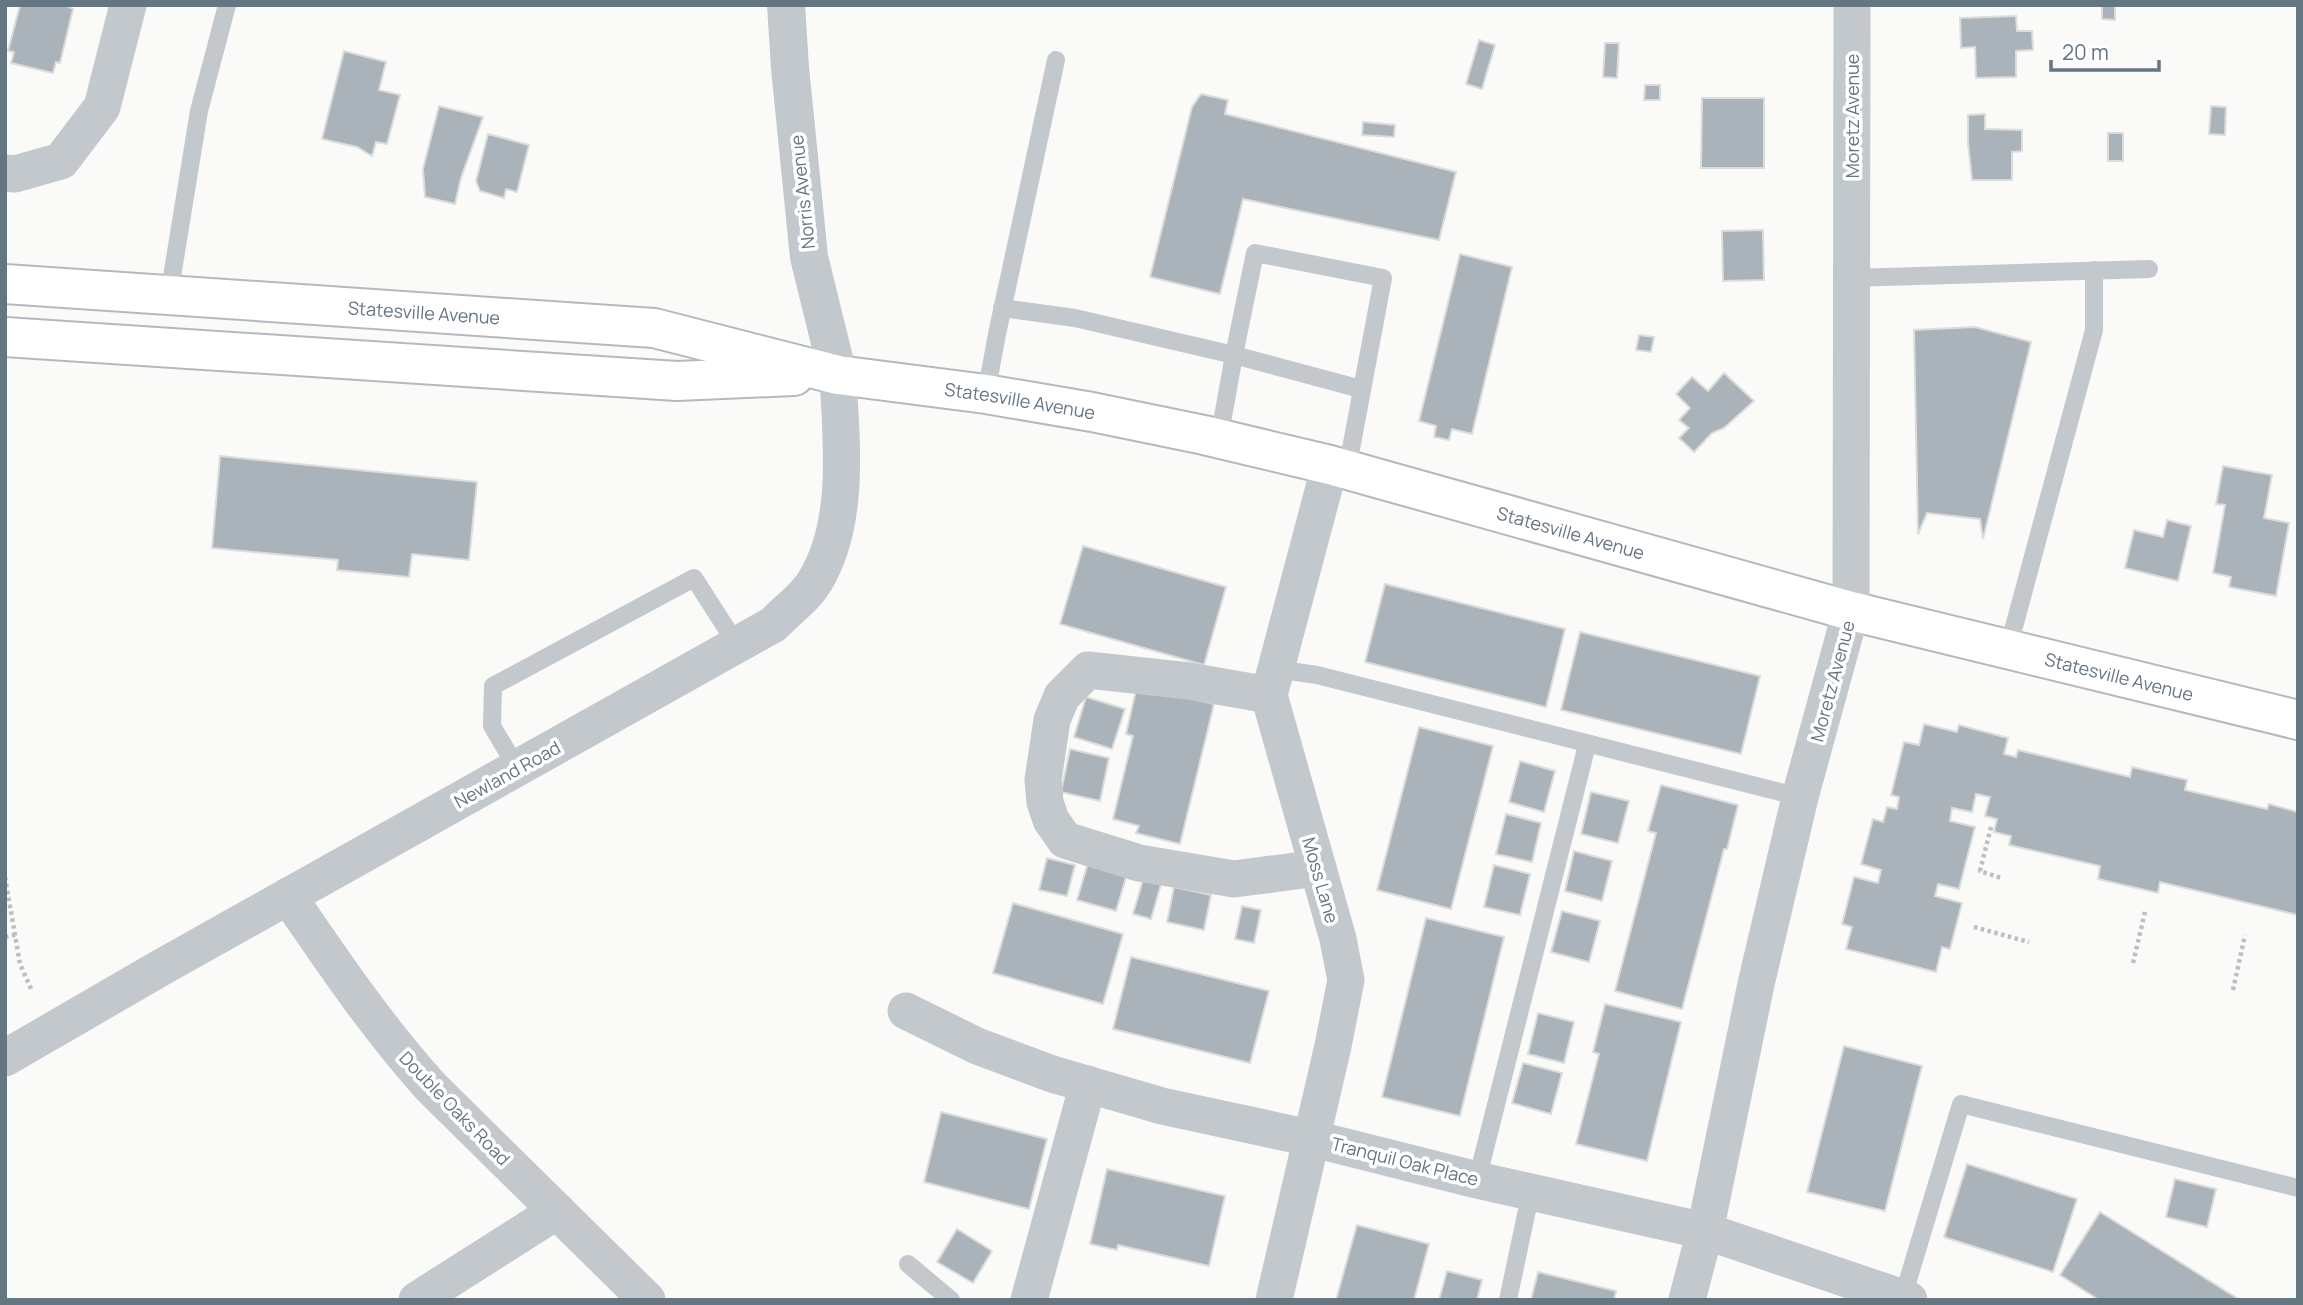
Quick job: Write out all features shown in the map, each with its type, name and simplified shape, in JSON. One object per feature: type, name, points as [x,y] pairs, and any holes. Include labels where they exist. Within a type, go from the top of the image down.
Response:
[{"type":"main road","name":"Statesville Avenue","points":[[5,284],[654,328],[838,375],[986,394],[1092,412],[1338,467],[1851,611],[2298,720]]},
{"type":"main road","name":"Statesville Avenue","points":[[5,337],[677,381],[838,375]]},
{"type":"street","points":[[5,173],[15,174],[61,161],[102,107],[128,5]]},
{"type":"street","name":"Norris Avenue","points":[[786,5],[809,257],[838,375]]},
{"type":"street","name":"Moretz Avenue","points":[[1688,1300],[1705,1231],[1756,984],[1800,797],[1851,611],[1852,5]]},
{"type":"street","name":"Newland Road","points":[[5,1058],[774,624],[814,584],[826,559],[842,480],[838,375]]},
{"type":"street","points":[[1318,867],[1234,879],[1139,863],[1065,840],[1051,820],[1045,802],[1043,780],[1052,720],[1062,696],[1088,670],[1189,681],[1272,682],[1338,467]]},
{"type":"street","name":"Moss Lane","points":[[1272,682],[1338,939],[1346,980],[1274,1300]]},
{"type":"street","name":"Double Oaks Road","points":[[288,896],[371,1017],[400,1053],[431,1087],[647,1300]]},
{"type":"street","name":"Tranquil Oak Place","points":[[906,1011],[977,1046],[1052,1074],[1198,1115],[1311,1138],[1477,1180],[1705,1231],[1905,1299]]},
{"type":"street","points":[[1029,1300],[1088,1084]]},
{"type":"street","points":[[417,1300],[557,1211]]},
{"type":"lane","points":[[169,295],[199,111],[227,5]]},
{"type":"lane","points":[[986,394],[1056,60]]},
{"type":"lane","points":[[1219,439],[1255,253],[1383,278],[1361,388],[1338,467]]},
{"type":"lane","points":[[2008,649],[2094,330],[2094,270]]},
{"type":"lane","points":[[1851,278],[2149,270]]},
{"type":"lane","points":[[1002,308],[1076,318],[1361,388]]},
{"type":"lane","points":[[517,768],[492,726],[494,686],[694,578],[737,645]]},
{"type":"lane","points":[[1272,682],[1317,675],[1800,797]]},
{"type":"lane","points":[[1477,1180],[1587,745]]},
{"type":"lane","points":[[1905,1299],[1961,1104],[2298,1188]]},
{"type":"lane","points":[[1508,1300],[1531,1191]]},
{"type":"lane","points":[[908,1264],[951,1300]]},
{"type":"path","points":[[1991,827],[1980,872],[2001,878]]},
{"type":"path","points":[[5,877],[20,964],[32,991]]},
{"type":"path","points":[[2133,963],[2146,912]]},
{"type":"path","points":[[5,927],[14,925]]},
{"type":"path","points":[[1974,928],[2029,942]]},
{"type":"path","points":[[5,937],[15,935]]},
{"type":"path","points":[[2233,989],[2245,935]]},
{"type":"building","points":[[20,5],[65,5],[73,9],[60,63],[56,62],[53,73],[11,63],[14,52],[8,51]]},
{"type":"building","points":[[2102,5],[2115,5],[2115,20],[2102,19]]},
{"type":"building","points":[[2016,16],[2017,31],[2032,31],[2033,50],[2016,51],[2016,77],[1976,78],[1975,47],[1961,48],[1960,18]]},
{"type":"building","points":[[1479,40],[1495,45],[1482,89],[1466,84]]},
{"type":"building","points":[[1605,43],[1619,43],[1617,78],[1603,77]]},
{"type":"building","points":[[344,51],[386,62],[379,90],[400,95],[387,144],[376,142],[372,156],[357,147],[322,139]]},
{"type":"building","points":[[1645,85],[1660,85],[1660,100],[1644,100]]},
{"type":"building","points":[[1201,94],[1228,100],[1225,114],[1456,172],[1439,240],[1243,199],[1220,294],[1150,277],[1192,107]]},
{"type":"building","points":[[1702,98],[1764,98],[1764,168],[1701,168]]},
{"type":"building","points":[[439,106],[483,117],[461,178],[455,204],[425,197],[423,169]]},
{"type":"building","points":[[2211,106],[2226,107],[2225,135],[2209,134]]},
{"type":"building","points":[[1985,114],[1985,129],[2022,130],[2022,151],[2012,152],[2012,180],[1972,180],[1968,115]]},
{"type":"building","points":[[1363,122],[1395,125],[1394,137],[1362,135]]},
{"type":"building","points":[[2108,133],[2123,133],[2123,161],[2108,161]]},
{"type":"building","points":[[488,134],[529,145],[517,192],[506,189],[504,198],[480,191],[476,181]]},
{"type":"building","points":[[1763,230],[1764,280],[1723,281],[1722,231]]},
{"type":"building","points":[[1460,254],[1512,267],[1472,434],[1452,429],[1449,440],[1434,437],[1436,426],[1419,421]]},
{"type":"building","points":[[1975,327],[2031,342],[1983,539],[1980,519],[1927,513],[1918,534],[1914,330]]},
{"type":"building","points":[[1639,335],[1654,337],[1651,352],[1636,350]]},
{"type":"building","points":[[1724,373],[1754,401],[1724,428],[1712,433],[1694,452],[1679,438],[1689,428],[1679,420],[1690,408],[1676,394],[1692,377],[1708,391]]},
{"type":"building","points":[[220,456],[477,482],[469,560],[412,554],[409,577],[337,570],[338,560],[212,548]]},
{"type":"building","points":[[2223,466],[2272,475],[2264,518],[2289,523],[2276,596],[2229,587],[2231,577],[2213,573],[2225,505],[2216,504]]},
{"type":"building","points":[[2167,520],[2191,526],[2178,581],[2125,568],[2134,530],[2163,537]]},
{"type":"building","points":[[1083,546],[1226,587],[1204,665],[1060,624]]},
{"type":"building","points":[[1385,584],[1565,629],[1546,707],[1365,662]]},
{"type":"building","points":[[1580,632],[1760,676],[1741,754],[1561,710]]},
{"type":"building","points":[[1137,686],[1214,704],[1180,844],[1136,833],[1139,826],[1113,819],[1133,736],[1126,734]]},
{"type":"building","points":[[1086,697],[1125,709],[1112,749],[1074,737]]},
{"type":"building","points":[[1924,724],[1957,732],[1959,725],[2008,738],[2004,754],[2016,757],[2018,750],[2130,777],[2132,767],[2187,780],[2185,790],[2267,809],[2269,804],[2298,812],[2298,915],[2160,882],[2158,893],[2098,879],[2100,866],[2009,845],[2011,836],[1994,832],[1997,819],[1985,816],[1990,797],[1976,794],[1972,812],[1952,808],[1950,821],[1975,827],[1959,889],[1938,884],[1935,896],[1962,903],[1950,949],[1942,947],[1936,972],[1846,949],[1852,927],[1842,924],[1854,877],[1878,883],[1881,870],[1861,864],[1873,819],[1883,822],[1887,807],[1897,809],[1899,797],[1891,795],[1904,742],[1919,745]]},
{"type":"building","points":[[1419,727],[1493,746],[1451,909],[1377,890]]},
{"type":"building","points":[[1070,749],[1109,758],[1100,801],[1061,792]]},
{"type":"building","points":[[1520,761],[1555,771],[1544,812],[1509,802]]},
{"type":"building","points":[[1661,785],[1738,805],[1682,1009],[1615,991],[1656,833],[1648,831]]},
{"type":"building","points":[[1591,792],[1629,801],[1618,843],[1581,834]]},
{"type":"building","points":[[1506,814],[1541,823],[1532,862],[1496,854]]},
{"type":"building","points":[[1574,851],[1612,861],[1602,901],[1565,891]]},
{"type":"building","points":[[1047,858],[1075,865],[1067,896],[1039,890]]},
{"type":"building","points":[[1088,863],[1127,874],[1116,911],[1077,900]]},
{"type":"building","points":[[1494,865],[1530,874],[1520,915],[1484,907]]},
{"type":"building","points":[[1143,880],[1161,884],[1151,919],[1133,914]]},
{"type":"building","points":[[1174,887],[1211,895],[1204,930],[1167,922]]},
{"type":"building","points":[[1013,903],[1123,934],[1103,1004],[993,973]]},
{"type":"building","points":[[1242,906],[1261,910],[1254,943],[1235,939]]},
{"type":"building","points":[[1562,911],[1600,921],[1589,962],[1551,952]]},
{"type":"building","points":[[1426,918],[1504,937],[1460,1116],[1382,1097]]},
{"type":"building","points":[[1131,957],[1269,991],[1250,1063],[1113,1029]]},
{"type":"building","points":[[1605,1004],[1681,1022],[1647,1161],[1576,1144],[1599,1054],[1593,1052]]},
{"type":"building","points":[[1538,1013],[1574,1022],[1564,1063],[1528,1054]]},
{"type":"building","points":[[1844,1046],[1922,1066],[1885,1211],[1807,1192]]},
{"type":"building","points":[[1523,1063],[1562,1073],[1551,1114],[1512,1103]]},
{"type":"building","points":[[941,1112],[1047,1139],[1029,1209],[924,1182]]},
{"type":"building","points":[[1967,1164],[2077,1199],[2053,1272],[1944,1237]]},
{"type":"building","points":[[1107,1169],[1225,1196],[1209,1266],[1118,1245],[1117,1250],[1090,1244]]},
{"type":"building","points":[[2175,1179],[2216,1189],[2207,1227],[2166,1217]]},
{"type":"building","points":[[2100,1212],[2240,1300],[2099,1300],[2060,1275]]},
{"type":"building","points":[[1357,1225],[1429,1244],[1414,1300],[1336,1300]]},
{"type":"building","points":[[957,1229],[992,1251],[973,1283],[937,1262]]},
{"type":"building","points":[[1447,1271],[1482,1280],[1477,1300],[1439,1300]]},
{"type":"building","points":[[1538,1272],[1616,1291],[1614,1300],[1531,1300]]}]
